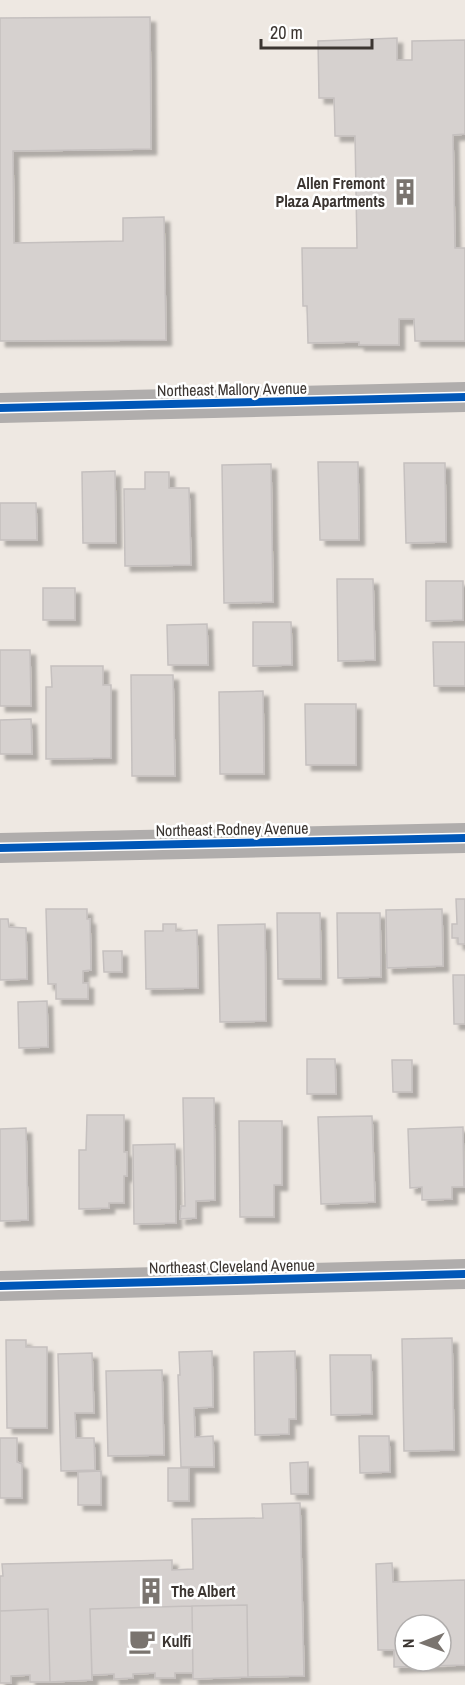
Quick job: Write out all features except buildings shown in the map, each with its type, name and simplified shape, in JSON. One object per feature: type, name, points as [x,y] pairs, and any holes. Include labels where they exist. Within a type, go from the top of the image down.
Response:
[{"type":"street","name":"Northeast Mallory Avenue","points":[[0,408],[465,397]]},
{"type":"street","name":"Northeast Rodney Avenue","points":[[0,848],[465,838]]},
{"type":"street","name":"Northeast Cleveland Avenue","points":[[0,1286],[465,1274]]},
{"type":"cycle path","points":[[0,408],[465,397]]},
{"type":"cycle path","points":[[0,848],[465,838]]},
{"type":"cycle path","points":[[0,1286],[465,1274]]},
{"type":"place","name":"Allen Fremont Plaza Apartments","points":[[405,192]]},
{"type":"place","name":"The Albert","points":[[151,1591]]},
{"type":"place","name":"Kulfi","points":[[142,1641]]}]
